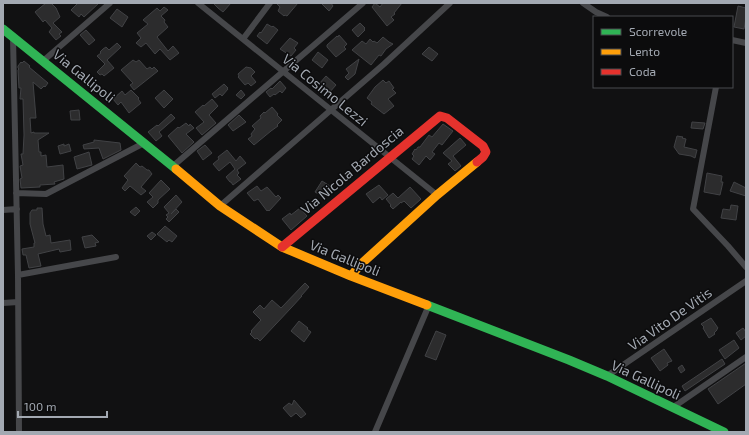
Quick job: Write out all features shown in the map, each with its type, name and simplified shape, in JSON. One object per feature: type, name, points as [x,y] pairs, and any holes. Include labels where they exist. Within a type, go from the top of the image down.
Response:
[{"type":"main road","name":"Via Gallipoli","points":[[3,29],[144,142],[220,206],[282,247],[351,276],[570,360],[724,432]]},
{"type":"main road","name":"Via Nicola Bardoscia","points":[[282,247],[440,116],[447,118],[483,146],[486,152],[484,157],[437,195]]},
{"type":"main road","points":[[351,276],[360,265],[437,195]]},
{"type":"street","points":[[43,61],[110,3]]},
{"type":"street","name":"Via Cosimo Lezzi","points":[[198,3],[437,195]]},
{"type":"street","points":[[243,39],[270,3]]},
{"type":"street","points":[[173,166],[364,3]]},
{"type":"street","points":[[220,206],[384,64],[450,3]]},
{"type":"street","points":[[583,3],[605,16]]},
{"type":"street","points":[[13,37],[17,209],[19,432]]},
{"type":"street","points":[[733,40],[746,43]]},
{"type":"street","points":[[716,88],[693,209],[746,267]]},
{"type":"street","points":[[16,193],[46,194],[144,142]]},
{"type":"street","points":[[3,210],[17,209]]},
{"type":"street","points":[[18,275],[116,257]]},
{"type":"street","name":"Via Vito De Vitis","points":[[607,376],[746,281]]},
{"type":"street","points":[[3,302],[18,302]]},
{"type":"street","points":[[375,432],[429,305]]},
{"type":"street","points":[[672,408],[746,357]]},
{"type":"building","points":[[46,3],[51,3],[56,8],[60,17],[53,23],[62,32],[59,34],[61,36],[56,40],[49,32],[52,28],[45,20],[43,22],[35,12]]},
{"type":"building","points":[[78,3],[99,3],[84,17],[81,14],[79,17],[71,10]]},
{"type":"building","points":[[213,3],[231,3],[223,12]]},
{"type":"building","points":[[276,3],[298,3],[287,16],[284,16],[278,11],[280,7]]},
{"type":"building","points":[[321,3],[331,3],[333,6],[329,11]]},
{"type":"building","points":[[375,3],[380,7],[383,3],[402,3],[394,13],[395,14],[391,17],[394,20],[387,26],[372,7]]},
{"type":"building","points":[[738,6],[746,8],[744,29],[734,27]]},
{"type":"building","points":[[164,7],[168,10],[161,16],[165,20],[164,22],[168,27],[157,37],[168,51],[173,46],[179,53],[170,60],[160,49],[155,54],[146,43],[141,47],[136,43],[141,38],[137,33],[148,24],[143,20],[157,8],[160,11]]},
{"type":"building","points":[[117,9],[128,17],[122,27],[110,18]]},
{"type":"building","points":[[360,23],[365,30],[358,37],[352,30]]},
{"type":"building","points":[[267,24],[278,30],[267,44],[257,36]]},
{"type":"building","points":[[86,30],[95,40],[89,45],[80,35]]},
{"type":"building","points":[[339,35],[347,44],[344,47],[346,49],[336,57],[327,45]]},
{"type":"building","points":[[383,37],[393,44],[386,49],[381,56],[379,55],[371,65],[352,50],[362,41],[366,44],[370,39],[377,43]]},
{"type":"building","points":[[290,38],[298,43],[294,48],[296,50],[291,56],[280,49]]},
{"type":"building","points":[[117,43],[121,47],[107,60],[114,68],[104,76],[102,74],[100,75],[97,72],[105,64],[97,56],[106,47],[109,50]]},
{"type":"building","points":[[429,47],[438,54],[432,61],[422,54]]},
{"type":"building","points":[[318,52],[328,60],[322,68],[312,60]]},
{"type":"building","points":[[359,59],[355,74],[348,80],[345,77],[349,73],[346,69]]},
{"type":"building","points":[[133,60],[136,62],[139,60],[147,69],[150,67],[152,69],[154,67],[158,71],[134,90],[130,85],[133,83],[121,70]]},
{"type":"building","points":[[24,61],[48,83],[41,89],[33,82],[36,118],[30,118],[31,133],[49,133],[38,140],[39,152],[41,152],[41,156],[46,155],[47,167],[63,165],[64,179],[54,182],[55,184],[40,185],[40,187],[21,188],[20,179],[22,178],[20,166],[23,165],[21,154],[23,154],[24,135],[23,99],[20,99],[21,88],[19,88],[18,66]]},
{"type":"building","points":[[246,67],[251,68],[255,72],[251,76],[256,82],[251,86],[248,83],[245,85],[238,77],[238,74]]},
{"type":"building","points":[[326,76],[336,85],[329,93],[322,89],[323,88],[319,84]]},
{"type":"building","points":[[383,80],[386,83],[389,81],[394,88],[392,89],[396,93],[388,99],[394,106],[384,114],[371,104],[372,102],[367,98],[375,87]]},
{"type":"building","points":[[280,81],[286,88],[282,93],[280,91],[270,97],[266,92],[271,88],[272,89]]},
{"type":"building","points":[[224,84],[228,89],[222,96],[220,94],[215,98],[212,94]]},
{"type":"building","points":[[131,90],[139,98],[138,99],[141,103],[129,113],[121,102],[118,105],[113,99],[122,91],[125,95]]},
{"type":"building","points":[[164,90],[173,99],[164,108],[155,98]]},
{"type":"building","points":[[241,90],[245,95],[241,99],[236,95]]},
{"type":"building","points":[[212,99],[218,106],[209,115],[216,123],[202,135],[196,128],[204,122],[195,112]]},
{"type":"building","points":[[272,107],[282,120],[277,125],[278,126],[254,145],[248,139],[252,136],[251,134],[255,129],[252,126],[261,118],[260,116],[264,112],[265,113]]},
{"type":"building","points":[[79,110],[80,120],[71,120],[70,111]]},
{"type":"building","points":[[171,114],[175,118],[159,132],[162,136],[156,141],[148,132],[157,125],[158,126]]},
{"type":"building","points":[[239,115],[246,122],[233,131],[228,125]]},
{"type":"building","points":[[692,122],[705,123],[703,129],[691,128]]},
{"type":"building","points":[[186,123],[189,126],[190,124],[194,128],[186,134],[194,142],[182,153],[168,136],[178,127],[179,128]]},
{"type":"building","points":[[443,124],[453,131],[442,145],[439,143],[432,152],[435,154],[430,160],[426,156],[419,165],[412,159],[414,156],[412,154],[415,149],[416,150],[420,147],[429,135],[432,137]]},
{"type":"building","points":[[677,136],[686,139],[684,147],[697,150],[695,158],[679,154],[674,147]]},
{"type":"building","points":[[460,138],[466,145],[453,156],[461,166],[455,171],[448,164],[452,161],[443,153]]},
{"type":"building","points":[[94,140],[120,143],[121,150],[103,159],[99,148],[84,149],[83,145],[94,142]]},
{"type":"building","points":[[64,144],[64,146],[69,144],[71,151],[60,154],[58,146]]},
{"type":"building","points":[[205,145],[212,153],[203,160],[197,151]]},
{"type":"building","points":[[227,150],[236,161],[240,156],[246,163],[237,170],[239,173],[237,175],[241,179],[233,185],[226,177],[235,169],[230,162],[219,171],[213,164],[219,159],[218,157]]},
{"type":"building","points":[[89,152],[92,165],[77,169],[74,157]]},
{"type":"building","points":[[136,163],[140,167],[142,166],[149,170],[152,174],[141,187],[146,191],[141,195],[130,186],[125,191],[122,188],[128,180],[124,176]]},
{"type":"building","points":[[707,173],[722,176],[721,182],[723,182],[720,195],[704,192]]},
{"type":"building","points":[[161,180],[170,189],[158,200],[158,203],[153,208],[147,202],[153,197],[149,193]]},
{"type":"building","points":[[322,181],[330,186],[322,196],[315,192]]},
{"type":"building","points":[[734,182],[746,188],[746,196],[730,191]]},
{"type":"building","points":[[379,185],[388,195],[382,200],[380,197],[373,203],[366,194]]},
{"type":"building","points":[[257,186],[261,191],[267,187],[276,197],[278,195],[281,198],[269,211],[267,211],[258,199],[254,201],[247,193]]},
{"type":"building","points":[[410,187],[421,199],[411,208],[404,201],[393,209],[386,199],[393,193],[398,198]]},
{"type":"building","points":[[176,195],[182,202],[171,214],[176,209],[179,212],[169,222],[166,219],[168,217],[166,215],[169,213],[164,207]]},
{"type":"building","points":[[731,205],[738,206],[736,220],[721,218],[723,209],[730,210]]},
{"type":"building","points":[[136,207],[140,211],[135,216],[130,212]]},
{"type":"building","points":[[37,208],[42,208],[43,224],[46,236],[50,235],[51,243],[70,240],[71,250],[60,252],[59,249],[38,254],[41,266],[29,268],[26,255],[23,255],[22,249],[34,247],[35,243],[30,224],[30,213],[32,210],[37,210]]},
{"type":"building","points":[[300,208],[307,216],[291,230],[282,219],[290,213],[291,215]]},
{"type":"building","points":[[165,226],[177,236],[172,242],[169,240],[167,242],[157,234]]},
{"type":"building","points":[[152,232],[156,235],[151,240],[147,236]]},
{"type":"building","points":[[92,235],[99,242],[95,243],[96,246],[85,248],[82,237]]},
{"type":"building","points":[[305,283],[309,287],[302,296],[260,341],[257,338],[255,339],[250,334],[261,320],[253,312],[260,305],[264,309],[272,300],[281,308]]},
{"type":"building","points":[[711,318],[718,328],[714,333],[715,334],[709,338],[701,324]]},
{"type":"building","points":[[299,321],[311,332],[304,342],[291,331]]},
{"type":"building","points":[[743,328],[746,332],[746,336],[741,340],[736,333]]},
{"type":"building","points":[[436,331],[446,335],[436,360],[425,356]]},
{"type":"building","points":[[734,340],[739,348],[725,359],[719,350]]},
{"type":"building","points":[[664,349],[672,361],[667,363],[668,365],[660,371],[651,358]]},
{"type":"building","points":[[722,359],[725,364],[685,391],[682,386]]},
{"type":"building","points":[[746,363],[746,384],[718,404],[708,389]]},
{"type":"building","points":[[682,365],[685,370],[681,373],[678,368]]},
{"type":"building","points":[[294,400],[306,414],[301,418],[296,413],[291,417],[283,408],[289,403],[292,405]]},
{"type":"traffic: fast","points":[[3,29],[176,169]]},
{"type":"traffic: fast","points":[[427,305],[607,376],[724,432]]},
{"type":"traffic: slow","points":[[351,276],[360,265],[437,195],[477,162]]},
{"type":"traffic: slow","points":[[176,169],[220,206],[282,247],[351,276],[427,305]]},
{"type":"traffic: jam","points":[[282,247],[440,116],[447,118],[483,146],[486,152],[477,162]]}]
